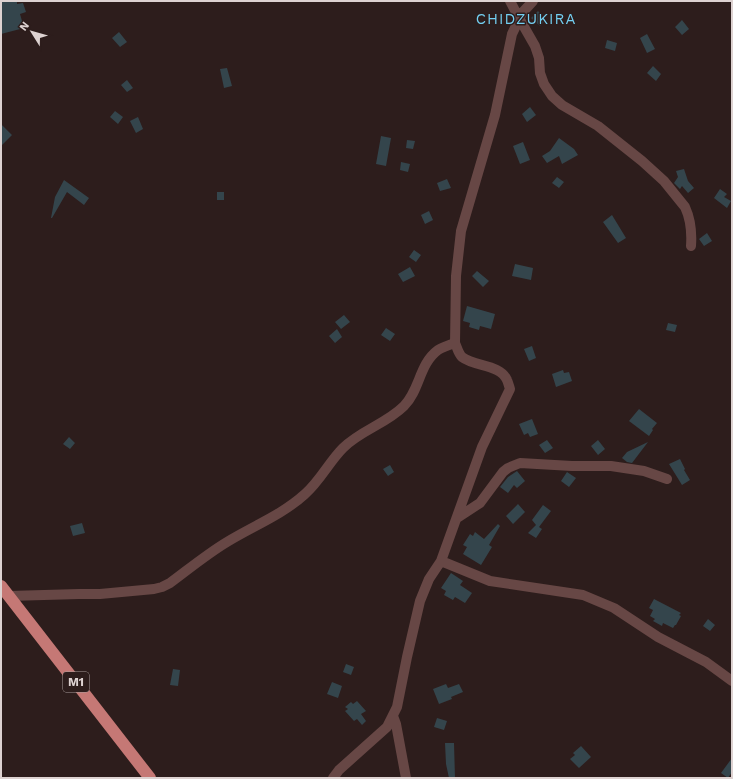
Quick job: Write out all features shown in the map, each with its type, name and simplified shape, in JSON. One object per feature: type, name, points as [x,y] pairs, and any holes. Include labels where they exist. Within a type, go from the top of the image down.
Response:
[{"type":"highway","name":"M1","points":[[1,586],[150,778]]},
{"type":"street","points":[[510,1],[518,18],[535,46],[539,58],[540,73],[544,84],[552,96],[562,105],[598,126],[642,160],[664,181],[685,207],[692,236],[691,246]]},
{"type":"street","points":[[333,778],[339,770],[387,727],[393,716],[397,707],[420,601],[429,579],[441,561],[482,447],[510,389],[507,379],[499,371],[476,364],[462,356],[455,343],[456,276],[461,232],[495,115],[512,34],[518,18],[526,7],[533,1]]},
{"type":"street","points":[[9,596],[100,594],[154,589],[170,583],[226,543],[289,507],[306,494],[343,447],[359,435],[394,415],[404,406],[416,388],[425,365],[430,358],[439,350],[455,343]]},
{"type":"street","points":[[457,518],[480,503],[503,472],[520,463],[572,466],[611,466],[644,472],[668,479]]},
{"type":"street","points":[[441,561],[490,581],[583,595],[614,608],[658,637],[706,662],[732,681]]},
{"type":"street","points":[[393,716],[396,724],[406,778]]},
{"type":"building","points":[[1,1],[17,1],[17,4],[23,3],[26,12],[20,14],[24,28],[1,34]]},
{"type":"building","points":[[538,11],[546,20],[540,26],[531,18]]},
{"type":"building","points":[[682,20],[689,29],[682,35],[675,27]]},
{"type":"building","points":[[119,32],[127,42],[120,47],[112,38]]},
{"type":"building","points":[[647,34],[655,49],[647,53],[640,38]]},
{"type":"building","points":[[607,40],[617,43],[615,51],[605,48]]},
{"type":"building","points":[[653,66],[661,74],[656,81],[647,73]]},
{"type":"building","points":[[227,68],[232,86],[224,88],[220,69]]},
{"type":"building","points":[[127,80],[133,88],[127,92],[121,85]]},
{"type":"building","points":[[530,107],[536,115],[527,122],[522,114]]},
{"type":"building","points":[[115,111],[123,117],[118,124],[110,117]]},
{"type":"building","points":[[138,117],[143,129],[136,133],[130,121]]},
{"type":"building","points":[[1,124],[12,135],[1,146]]},
{"type":"building","points":[[381,136],[391,138],[386,166],[376,164]]},
{"type":"building","points":[[559,138],[574,149],[578,155],[562,164],[559,156],[547,163],[542,156],[550,151]]},
{"type":"building","points":[[407,140],[415,141],[413,149],[406,148]]},
{"type":"building","points":[[523,142],[530,160],[520,164],[513,146]]},
{"type":"building","points":[[401,162],[410,164],[408,172],[400,170]]},
{"type":"building","points":[[684,169],[688,181],[694,188],[688,193],[682,186],[680,189],[674,183],[678,177],[676,171]]},
{"type":"building","points":[[557,177],[564,182],[559,188],[552,183]]},
{"type":"building","points":[[447,179],[451,188],[440,191],[437,183]]},
{"type":"building","points":[[64,180],[89,198],[84,205],[67,192],[51,218],[55,197]]},
{"type":"building","points":[[720,189],[727,194],[724,197],[731,201],[727,208],[714,198]]},
{"type":"building","points":[[217,192],[224,192],[224,200],[217,200]]},
{"type":"building","points":[[429,211],[433,220],[425,224],[421,215]]},
{"type":"building","points":[[612,215],[626,238],[618,243],[603,222]]},
{"type":"building","points":[[707,233],[712,241],[704,246],[699,239]]},
{"type":"building","points":[[414,250],[421,255],[416,262],[409,257]]},
{"type":"building","points":[[515,264],[533,268],[531,280],[512,276]]},
{"type":"building","points":[[410,267],[415,276],[403,282],[398,274]]},
{"type":"building","points":[[477,271],[489,281],[483,287],[472,276]]},
{"type":"building","points":[[467,306],[495,314],[491,329],[480,326],[479,330],[469,327],[470,323],[463,321]]},
{"type":"building","points":[[344,315],[350,322],[341,329],[335,322]]},
{"type":"building","points":[[668,323],[677,325],[675,332],[666,330]]},
{"type":"building","points":[[386,328],[395,334],[390,341],[381,335]]},
{"type":"building","points":[[337,329],[342,337],[335,343],[329,336]]},
{"type":"building","points":[[532,346],[536,358],[529,361],[524,349]]},
{"type":"building","points":[[563,370],[564,373],[569,372],[572,381],[556,387],[552,374]]},
{"type":"building","points":[[639,409],[657,423],[649,436],[629,421]]},
{"type":"building","points":[[532,419],[538,434],[530,437],[528,433],[524,435],[519,424]]},
{"type":"building","points":[[69,437],[75,443],[70,449],[63,444]]},
{"type":"building","points":[[547,440],[553,448],[545,453],[539,445]]},
{"type":"building","points":[[598,440],[605,449],[598,455],[591,446]]},
{"type":"building","points":[[648,442],[632,463],[627,462],[622,458],[627,452]]},
{"type":"building","points":[[680,459],[690,480],[682,485],[669,464]]},
{"type":"building","points":[[390,465],[394,472],[388,476],[383,469]]},
{"type":"building","points":[[517,471],[525,481],[517,488],[514,485],[508,493],[500,487],[508,477]]},
{"type":"building","points":[[567,472],[576,478],[569,487],[561,481]]},
{"type":"building","points":[[518,504],[525,512],[513,524],[506,516]]},
{"type":"building","points":[[543,505],[551,511],[539,527],[542,529],[536,538],[528,533],[536,525],[532,520]]},
{"type":"building","points":[[82,523],[85,533],[73,536],[70,526]]},
{"type":"building","points":[[498,524],[500,526],[489,545],[492,547],[481,565],[463,554],[467,547],[463,545],[470,534],[473,536],[475,532],[484,539]]},
{"type":"building","points":[[451,573],[463,581],[460,585],[472,593],[465,603],[455,597],[453,600],[444,595],[446,591],[441,588]]},
{"type":"building","points":[[654,599],[681,613],[679,615],[681,616],[673,628],[663,623],[662,626],[653,621],[655,619],[650,616],[653,610],[649,608]]},
{"type":"building","points":[[708,619],[715,625],[710,631],[703,626]]},
{"type":"building","points":[[346,664],[354,667],[351,675],[343,672]]},
{"type":"building","points":[[173,669],[180,670],[178,686],[170,685]]},
{"type":"building","points":[[332,682],[342,686],[338,698],[327,694]]},
{"type":"building","points":[[446,684],[448,688],[459,684],[463,692],[451,697],[452,699],[439,704],[433,689]]},
{"type":"building","points":[[357,701],[366,711],[361,714],[366,721],[362,725],[357,719],[354,721],[345,711],[348,709],[345,707],[351,702],[353,704]]},
{"type":"building","points":[[437,718],[447,721],[444,730],[434,727]]},
{"type":"building","points":[[445,743],[454,743],[455,778],[449,778],[446,764]]},
{"type":"building","points":[[581,746],[591,757],[579,768],[570,759],[575,755],[573,753]]},
{"type":"building","points":[[732,758],[732,772],[728,778],[721,773]]},
{"type":"district","name":"CHIDZUKIRA","points":[[526,19]]}]
